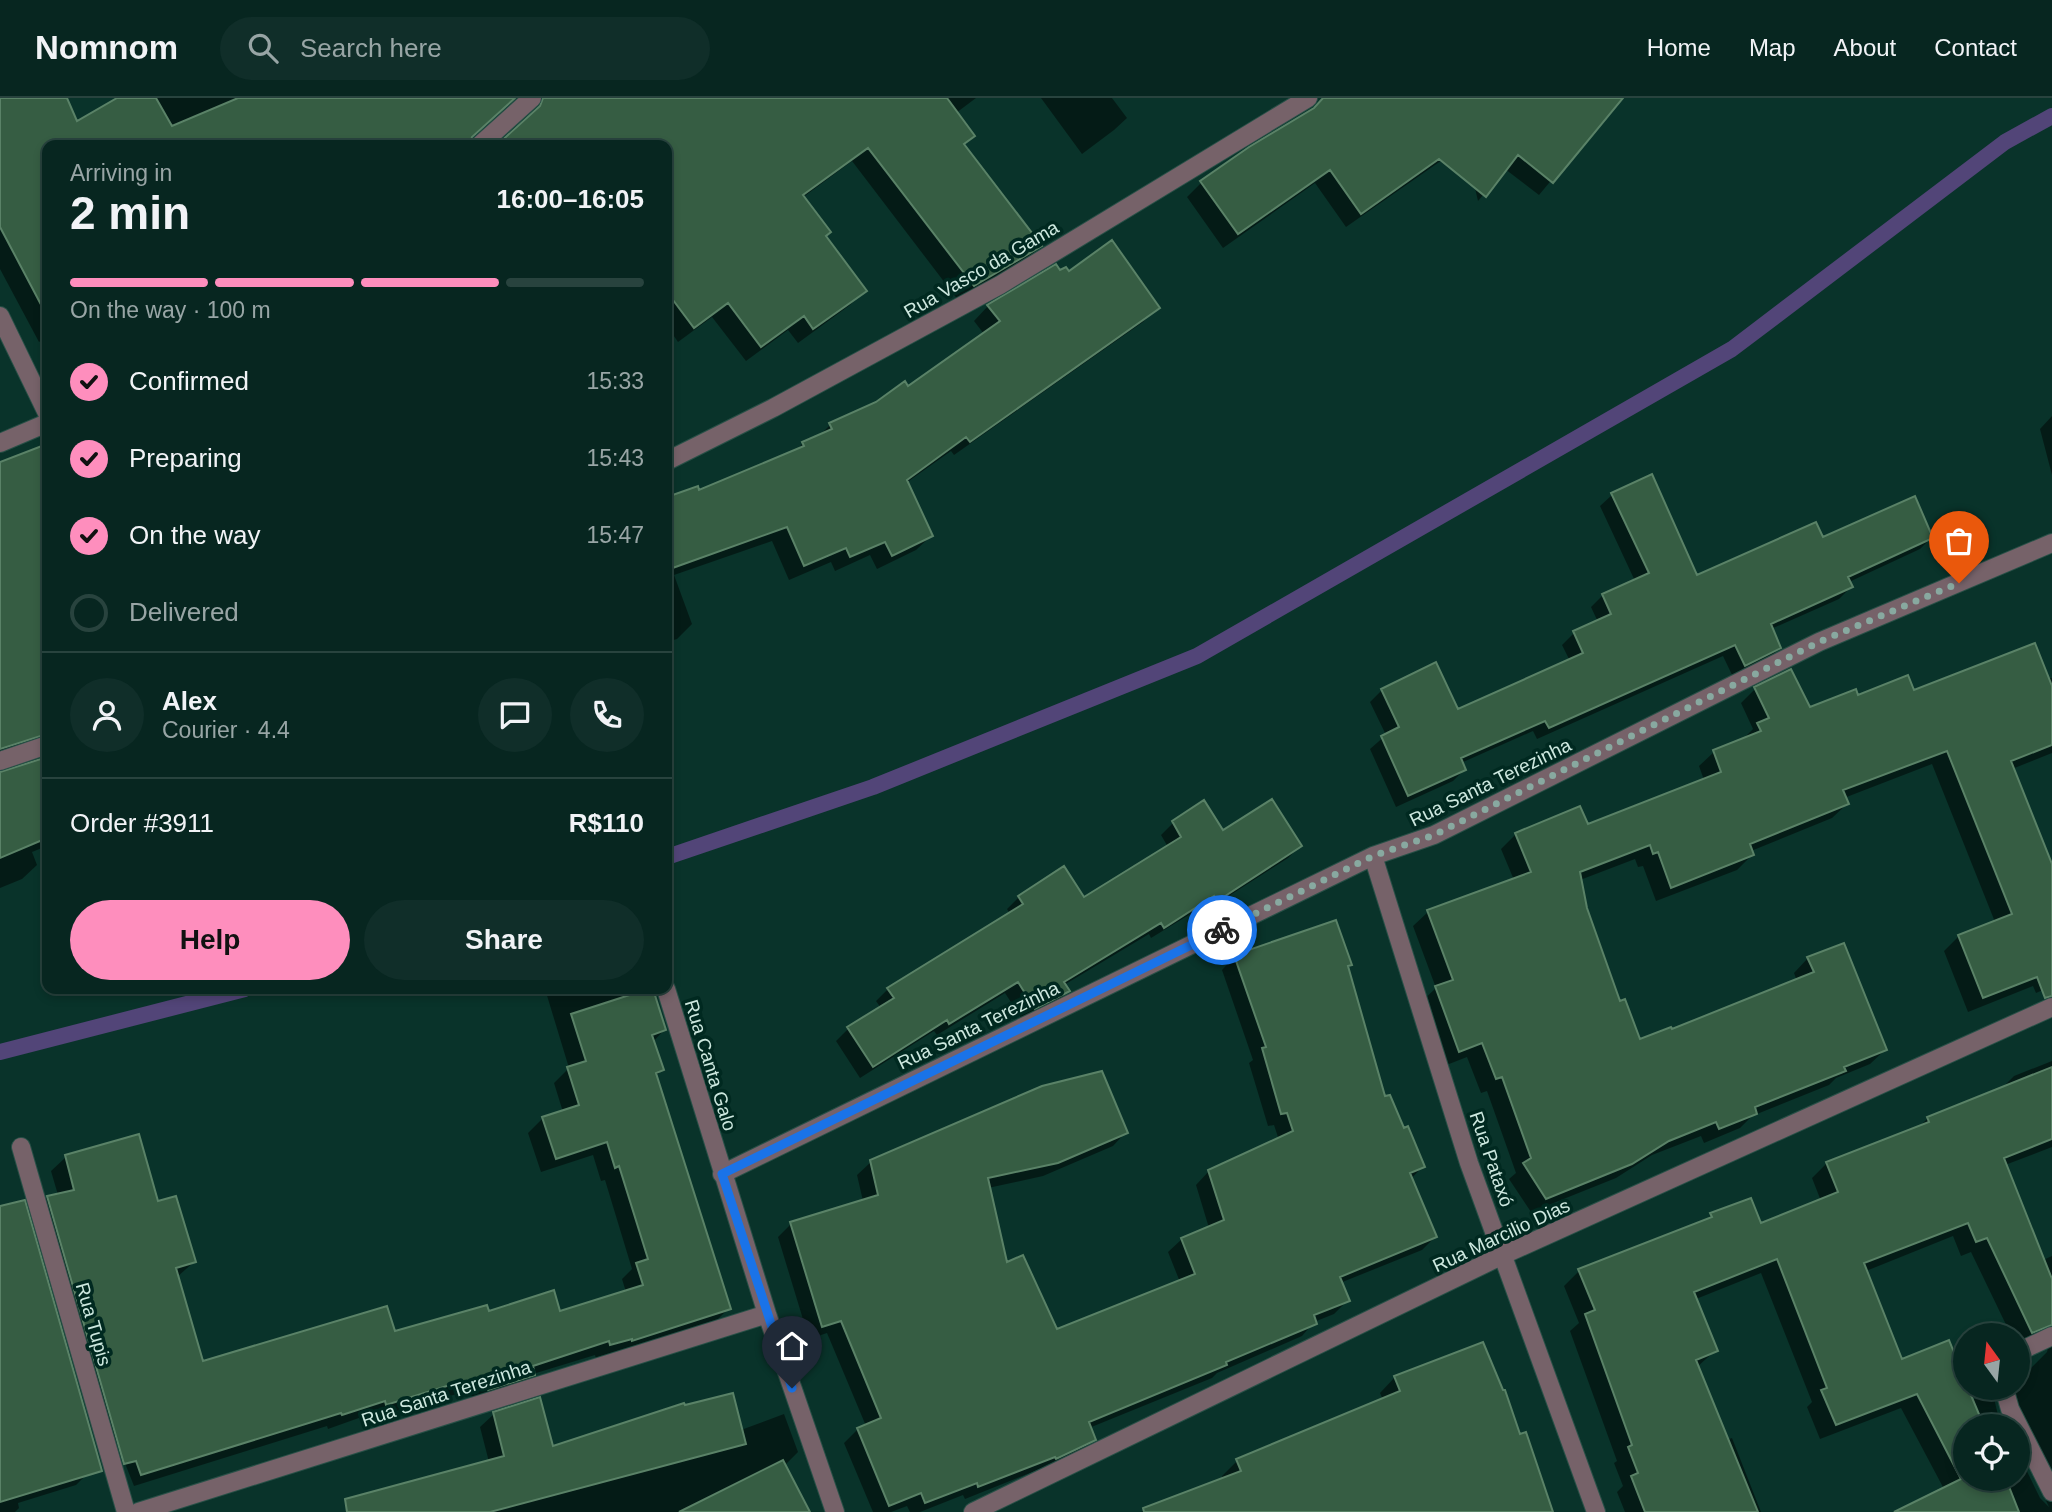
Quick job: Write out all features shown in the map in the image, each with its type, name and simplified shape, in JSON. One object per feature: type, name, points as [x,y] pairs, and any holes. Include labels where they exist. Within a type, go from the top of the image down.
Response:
[{"type":"street","points":[[486,140],[532,98]]},
{"type":"street","name":"Rua Vasco da Gama","points":[[672,458],[773,408],[1000,285],[1308,98]]},
{"type":"street","points":[[0,316],[42,403]]},
{"type":"street","points":[[0,443],[42,425]]},
{"type":"street","name":"Rua Santa Terezinha","points":[[722,1174],[1373,856],[1434,835],[1819,642],[2052,543]]},
{"type":"street","points":[[0,761],[42,747]]},
{"type":"street","name":"Rua Pataxó","points":[[1373,856],[1469,1163],[1596,1512]]},
{"type":"street","name":"Rua Canta Galo","points":[[668,994],[767,1314],[835,1512]]},
{"type":"street","name":"Rua Marcilio Dias","points":[[972,1512],[1503,1255],[2052,1007]]},
{"type":"street","name":"Rua Tupis","points":[[21,1147],[126,1512]]},
{"type":"street","name":"Rua Santa Terezinha","points":[[138,1512],[767,1314]]},
{"type":"street","points":[[2030,1346],[2052,1336]]},
{"type":"street","points":[[2007,1400],[2052,1492]]},
{"type":"building","points":[[0,98],[67,98],[77,121],[117,98],[156,98],[172,126],[238,98],[515,98],[471,140],[42,140],[42,307],[0,227]]},
{"type":"building","points":[[543,98],[947,98],[975,136],[964,144],[1042,246],[974,286],[868,148],[803,195],[831,232],[826,236],[867,291],[813,329],[804,316],[761,347],[728,303],[694,328],[672,299],[672,140],[503,140],[540,106]]},
{"type":"building","points":[[1323,98],[1623,98],[1553,183],[1518,155],[1486,197],[1439,159],[1361,214],[1330,170],[1238,234],[1200,181],[1249,147],[1314,108]]},
{"type":"building","points":[[1112,240],[1160,308],[970,442],[966,437],[907,480],[933,536],[892,556],[885,542],[850,557],[846,548],[804,566],[787,527],[672,568],[672,495],[698,486],[699,490],[804,446],[802,442],[832,429],[829,423],[876,402],[905,381],[908,386],[1000,321],[987,305],[1056,264],[1060,270],[1066,267],[1069,271]]},
{"type":"building","points":[[42,446],[42,736],[0,749],[0,462]]},
{"type":"building","points":[[1652,474],[1697,575],[1816,522],[1823,537],[1915,496],[1933,538],[1848,577],[1853,587],[1771,624],[1781,648],[1745,666],[1735,645],[1549,728],[1545,721],[1461,758],[1466,770],[1408,796],[1381,736],[1399,727],[1381,689],[1436,662],[1458,709],[1583,653],[1573,631],[1611,614],[1602,594],[1649,573],[1611,493]]},
{"type":"building","points":[[2035,643],[2052,686],[2052,745],[2011,761],[2052,864],[2052,996],[2045,998],[2037,977],[1983,998],[1958,935],[2012,914],[1947,751],[1843,790],[1849,804],[1750,844],[1754,855],[1671,888],[1658,852],[1653,854],[1650,845],[1580,872],[1587,908],[1620,1001],[1625,999],[1640,1039],[1671,1027],[1672,1029],[1814,972],[1807,957],[1844,943],[1887,1050],[1844,1067],[1846,1071],[1755,1107],[1757,1114],[1719,1129],[1716,1122],[1669,1141],[1632,1164],[1546,1199],[1523,1163],[1531,1158],[1502,1077],[1496,1079],[1482,1043],[1459,1052],[1435,986],[1453,980],[1427,910],[1531,872],[1515,833],[1580,806],[1588,824],[1721,772],[1713,750],[1761,731],[1757,723],[1769,718],[1754,687],[1791,669],[1810,707],[1856,689],[1858,695],[1908,675],[1914,690]]},
{"type":"building","points":[[42,759],[42,840],[0,858],[0,772]]},
{"type":"building","points":[[1272,799],[1302,846],[1216,902],[1214,896],[1164,928],[1161,923],[1064,982],[1070,991],[1035,1009],[1018,982],[949,1024],[947,1020],[873,1067],[847,1027],[894,998],[887,988],[1023,904],[1018,896],[1064,866],[1084,897],[1181,837],[1172,821],[1204,800],[1223,830]]},
{"type":"building","points":[[1336,920],[1352,965],[1348,966],[1385,1096],[1390,1095],[1404,1128],[1408,1126],[1425,1167],[1410,1173],[1437,1237],[1340,1277],[1350,1301],[1314,1315],[1317,1324],[1226,1362],[1227,1365],[1089,1422],[1096,1440],[1056,1459],[1055,1457],[978,1487],[977,1483],[925,1503],[921,1493],[889,1506],[857,1428],[881,1418],[841,1321],[822,1327],[790,1222],[878,1195],[870,1160],[1042,1086],[1102,1071],[1128,1133],[1058,1163],[988,1178],[1007,1262],[1023,1255],[1057,1329],[1195,1274],[1181,1238],[1224,1220],[1208,1170],[1293,1131],[1287,1113],[1281,1114],[1262,1048],[1266,1047],[1234,955]]},
{"type":"building","points":[[633,994],[655,994],[666,1030],[652,1035],[664,1070],[656,1073],[731,1309],[632,1341],[610,1345],[609,1341],[533,1366],[535,1375],[488,1390],[484,1376],[386,1405],[385,1401],[342,1415],[341,1413],[141,1475],[136,1461],[124,1464],[47,1196],[74,1190],[65,1155],[139,1134],[158,1201],[176,1196],[196,1262],[176,1268],[203,1361],[387,1306],[395,1331],[487,1305],[489,1311],[554,1290],[560,1311],[643,1285],[636,1263],[648,1259],[619,1166],[615,1168],[607,1142],[556,1159],[542,1117],[579,1105],[567,1067],[586,1061],[571,1014]]},
{"type":"building","points":[[2052,1067],[2052,1139],[2004,1158],[2052,1279],[2052,1325],[2032,1333],[2030,1323],[2027,1323],[1987,1238],[1976,1242],[1968,1223],[1864,1263],[1902,1359],[1949,1340],[1953,1350],[1953,1400],[1973,1400],[1979,1414],[1953,1414],[1953,1464],[1917,1394],[1836,1425],[1821,1390],[1827,1388],[1777,1259],[1694,1292],[1718,1351],[1696,1360],[1758,1512],[1645,1512],[1631,1476],[1638,1473],[1628,1447],[1632,1445],[1585,1314],[1595,1310],[1578,1269],[1712,1217],[1710,1213],[1751,1198],[1761,1223],[1838,1192],[1826,1162],[1929,1122],[1927,1117]]},
{"type":"building","points":[[25,1200],[102,1471],[0,1502],[0,1206]]},
{"type":"building","points":[[1483,1342],[1505,1390],[1520,1434],[1526,1432],[1553,1512],[1144,1512],[1143,1508],[1241,1471],[1236,1459],[1400,1391],[1394,1376]]},
{"type":"building","points":[[733,1393],[746,1444],[490,1512],[347,1512],[345,1499],[504,1456],[493,1412],[540,1397],[553,1446],[684,1403],[685,1405]]},
{"type":"building","points":[[783,1460],[810,1512],[679,1512]]},
{"type":"building","points":[[1953,1483],[1953,1491],[2011,1491],[2019,1512],[1894,1512]]},
{"type":"waterway","points":[[672,855],[873,787],[1197,656],[1732,349],[2005,142],[2052,116]]},
{"type":"waterway","points":[[0,1052],[226,994]]},
{"type":"way so far","points":[[1222,930],[1373,856],[1434,835],[1819,642],[1959,583]]},
{"type":"route","points":[[792,1388],[722,1174],[1222,930]]}]
